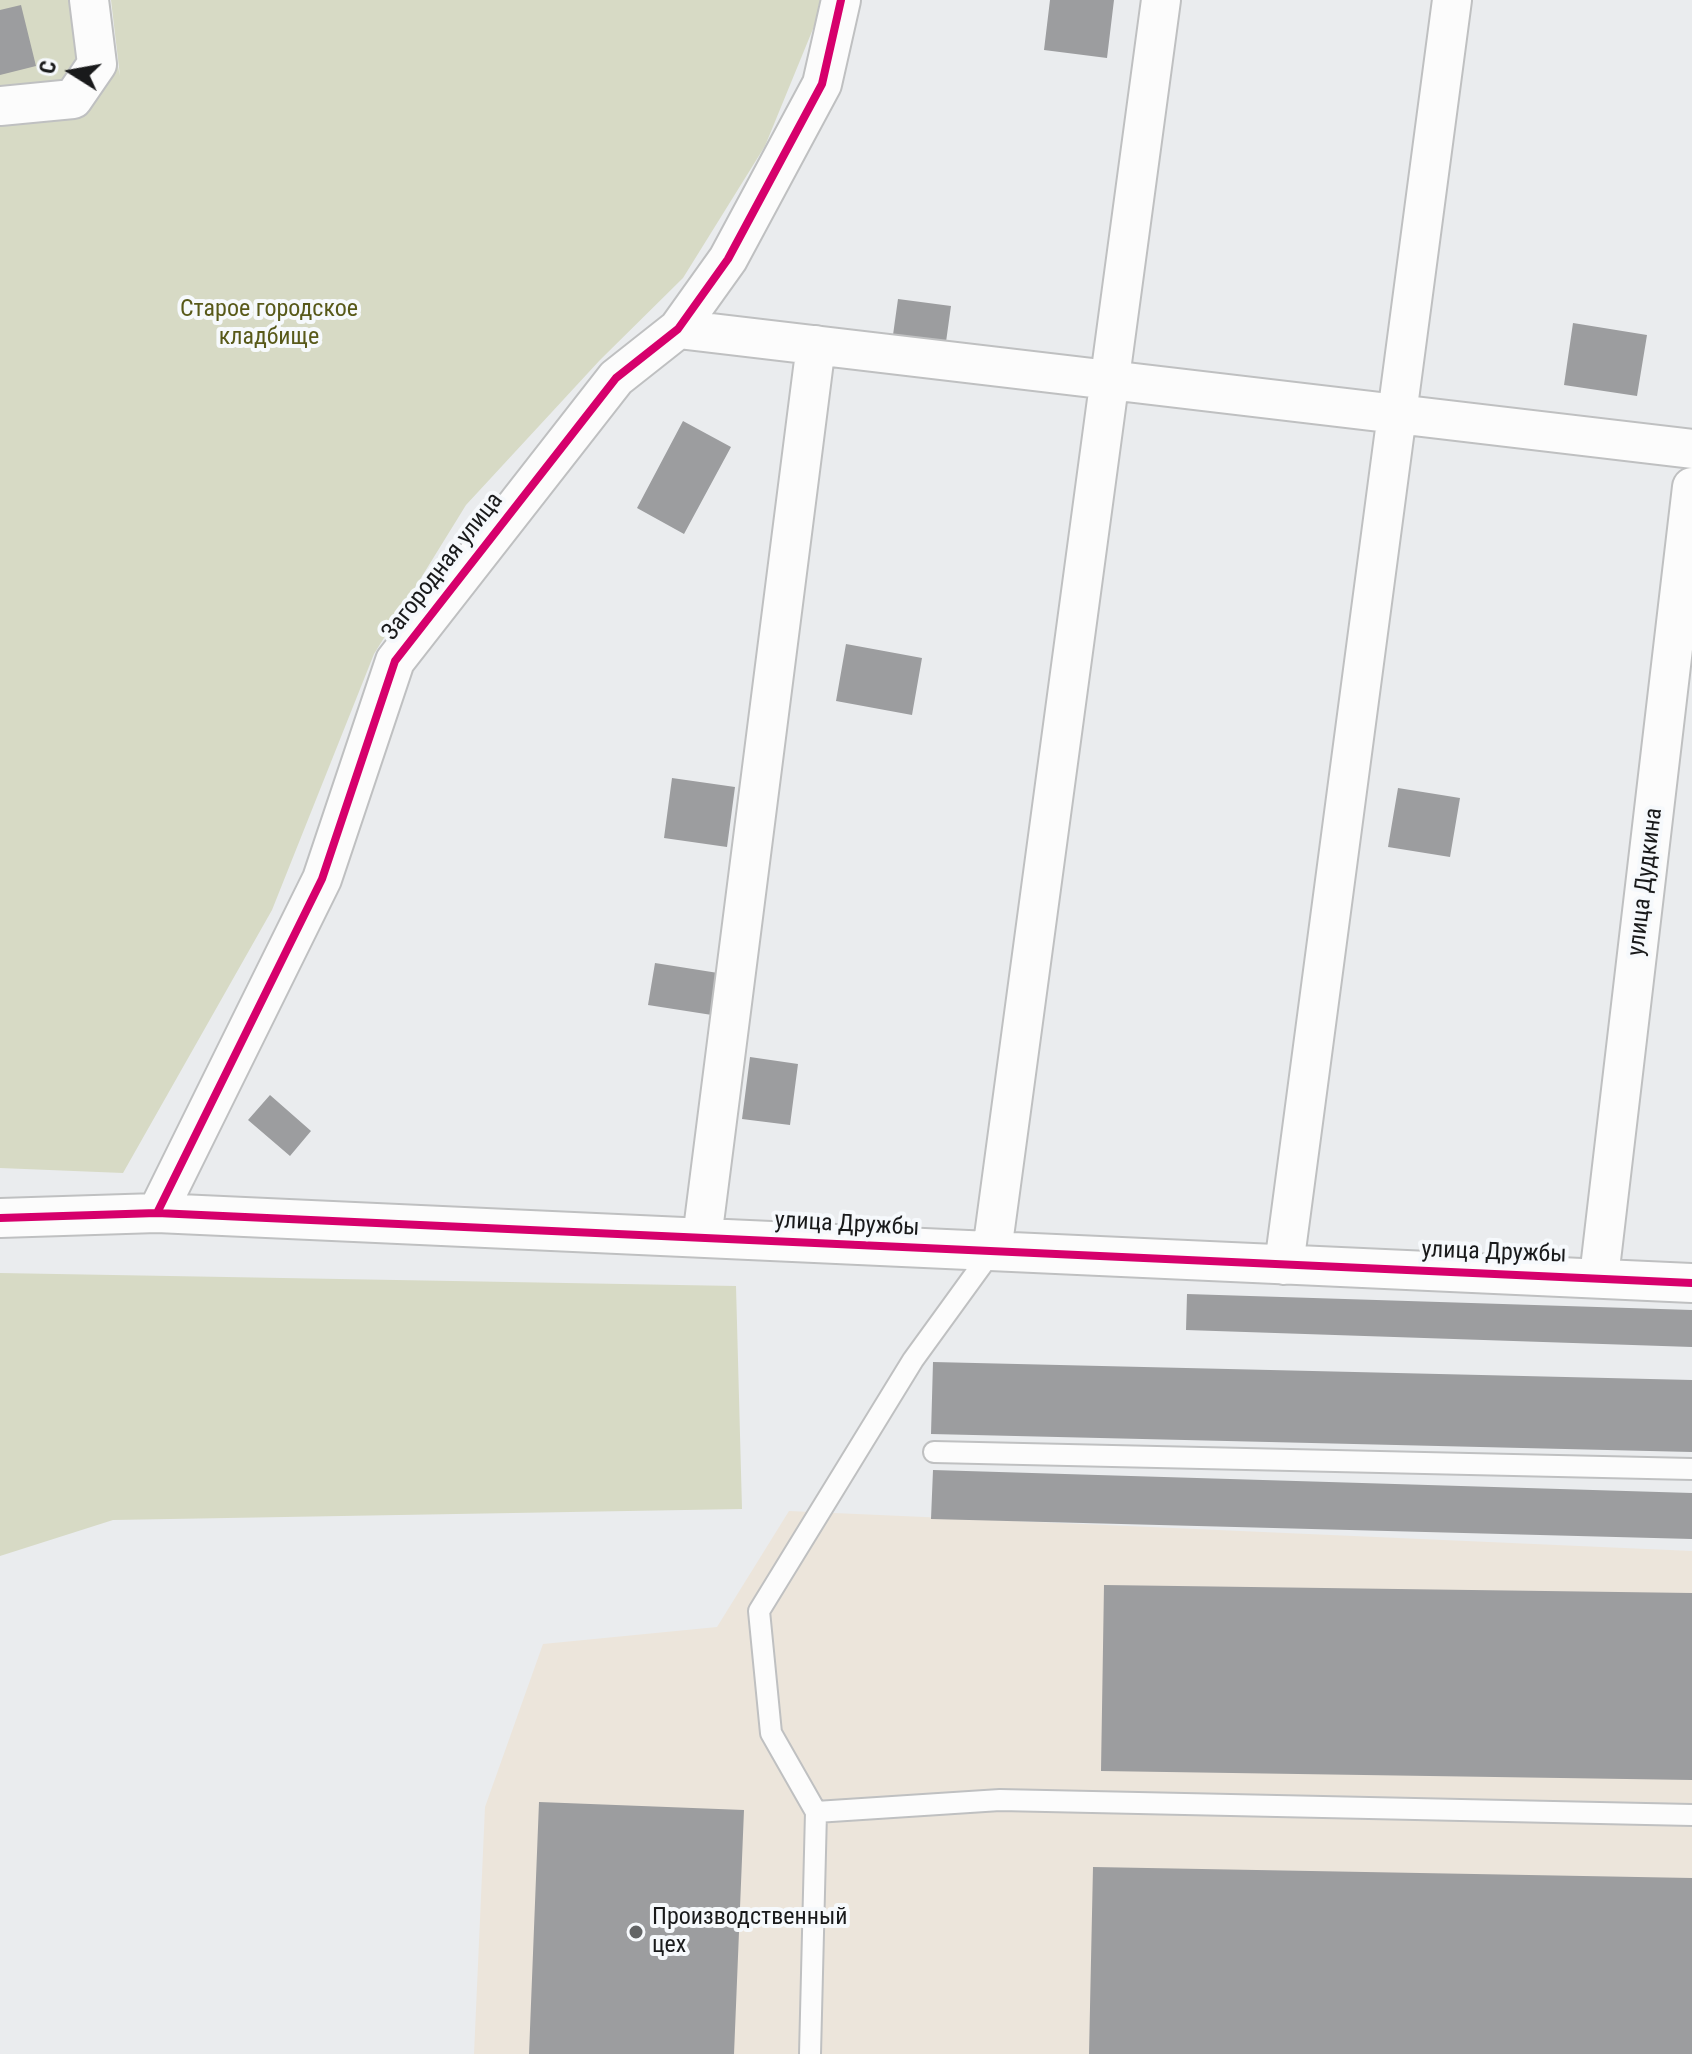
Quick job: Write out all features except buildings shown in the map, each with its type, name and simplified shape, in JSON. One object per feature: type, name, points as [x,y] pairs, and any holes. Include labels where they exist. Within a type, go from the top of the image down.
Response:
[{"type":"street","points":[[0,106],[73,99],[97,64],[89,0]]},
{"type":"street","name":"Загородная улица","points":[[157,1213],[322,879],[395,661],[616,378],[678,329],[728,259],[822,84],[841,0]]},
{"type":"street","points":[[992,1251],[1161,0]]},
{"type":"street","points":[[1284,1265],[1452,0]]},
{"type":"street","points":[[678,329],[1692,449]]},
{"type":"street","points":[[702,1238],[816,345]]},
{"type":"street","name":"улица Дудкина","points":[[1599,1277],[1692,487]]},
{"type":"street","name":"улица Дружбы","points":[[0,1218],[157,1213],[1692,1283]]},
{"type":"lane","points":[[810,2054],[816,1812],[771,1733],[759,1611],[913,1360],[992,1251]]},
{"type":"lane","points":[[934,1452],[1692,1469]]},
{"type":"lane","points":[[816,1812],[1000,1800],[1692,1815]]},
{"type":"shaded area","points":[[789,1511],[1692,1551],[1692,2054],[474,2054],[485,1807],[543,1644],[717,1627]]},
{"type":"green space","name":"Старое городское кладбище","points":[[0,0],[104,0],[120,76],[111,0],[820,0],[815,24],[765,146],[683,278],[600,360],[466,505],[374,654],[272,910],[123,1173],[0,1168]]},
{"type":"green space","points":[[0,1273],[736,1286],[742,1509],[113,1520],[0,1556]]},
{"type":"cycle path","points":[[157,1213],[322,879],[395,661],[616,378],[678,329],[728,259],[822,84],[841,0]]},
{"type":"cycle path","points":[[0,1218],[157,1213],[1692,1283]]},
{"type":"place","name":"Производственный цех","points":[[636,1932]]}]
